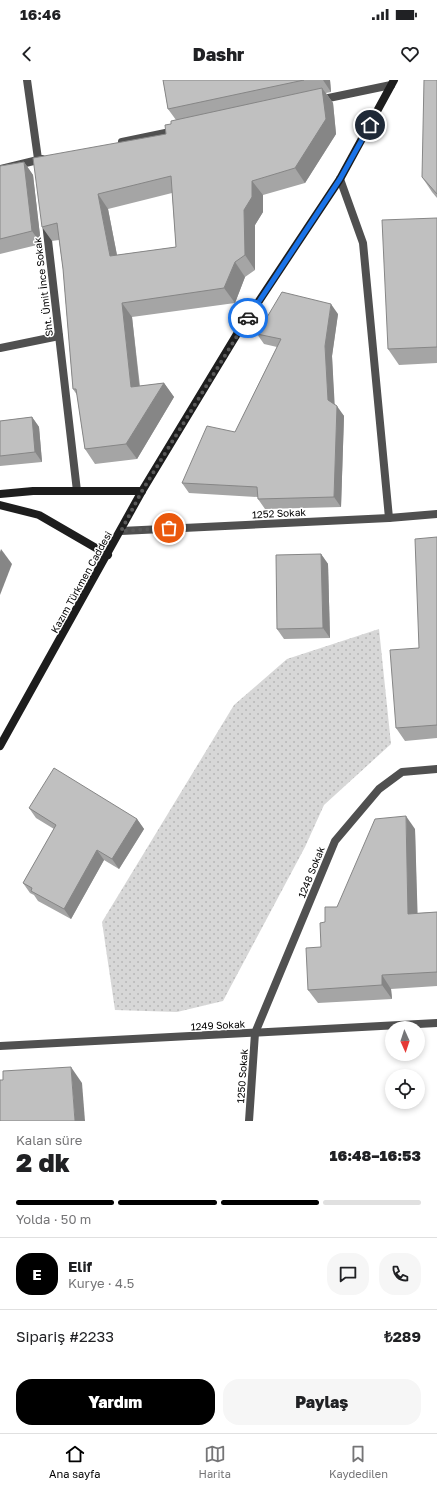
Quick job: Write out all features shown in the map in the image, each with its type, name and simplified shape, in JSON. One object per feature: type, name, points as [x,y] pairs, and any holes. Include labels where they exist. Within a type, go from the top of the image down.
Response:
[{"type":"main road","name":"Kazım Türkmen Caddesi","points":[[0,746],[142,491],[237,334],[340,179],[393,82]]},
{"type":"main road","points":[[0,494],[33,491],[142,491]]},
{"type":"main road","points":[[0,505],[39,515],[108,554]]},
{"type":"street","points":[[27,80],[40,176]]},
{"type":"street","points":[[307,103],[393,82]]},
{"type":"street","points":[[115,144],[184,129]]},
{"type":"street","points":[[0,169],[53,157]]},
{"type":"street","points":[[340,179],[363,243],[389,518]]},
{"type":"street","name":"Sht. Ümit İnce Sokak","points":[[44,214],[77,491]]},
{"type":"street","points":[[0,348],[59,336]]},
{"type":"street","name":"1252 Sokak","points":[[121,531],[389,518],[437,514]]},
{"type":"street","name":"1248 Sokak","points":[[255,1033],[335,841],[379,789],[402,772],[437,769]]},
{"type":"street","name":"1249 Sokak","points":[[0,1046],[437,1023]]},
{"type":"street","name":"1250 Sokak","points":[[250,1121],[255,1033]]},
{"type":"shaded area","points":[[379,629],[391,744],[324,805],[305,847],[223,1001],[177,1012],[115,1010],[102,922],[234,705],[287,659]]},
{"type":"building","points":[[163,80],[304,80],[168,109]]},
{"type":"building","points":[[424,80],[437,80],[437,194],[422,177]]},
{"type":"building","points":[[322,88],[326,119],[295,168],[252,181],[252,197],[244,210],[245,255],[235,262],[224,288],[122,303],[131,387],[164,383],[126,444],[85,449],[76,389],[73,389],[63,269],[57,223],[42,227],[33,158],[166,134],[165,125],[171,124],[171,121]],"holes":[[[171,176],[176,247],[110,256],[98,194]]]},
{"type":"building","points":[[24,162],[32,231],[0,239],[0,166]]},
{"type":"building","points":[[437,218],[437,347],[388,349],[382,220]]},
{"type":"building","points":[[282,292],[331,304],[325,346],[328,400],[337,406],[334,497],[258,499],[257,487],[182,483],[207,426],[235,432],[281,339],[257,334]]},
{"type":"building","points":[[32,417],[35,452],[0,456],[0,421]]},
{"type":"building","points":[[437,537],[437,725],[396,728],[390,650],[419,648],[415,539]]},
{"type":"building","points":[[321,554],[323,628],[277,629],[276,555]]},
{"type":"building","points":[[54,768],[137,819],[112,859],[97,850],[64,909],[31,891],[32,888],[23,883],[56,825],[29,808]]},
{"type":"building","points":[[406,816],[408,914],[437,912],[437,972],[382,975],[382,985],[308,990],[306,948],[321,947],[320,923],[325,922],[325,907],[337,907],[375,819]]},
{"type":"building","points":[[71,1067],[75,1121],[0,1121],[0,1080],[3,1080],[3,1071]]},
{"type":"way so far","points":[[169,528],[121,531],[142,491],[248,318]]},
{"type":"route","points":[[248,318],[340,179],[370,125]]}]
